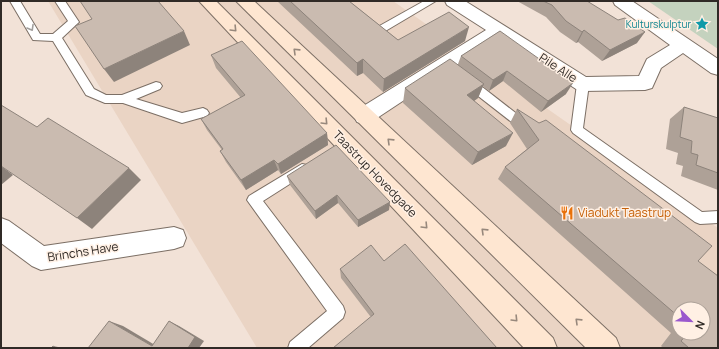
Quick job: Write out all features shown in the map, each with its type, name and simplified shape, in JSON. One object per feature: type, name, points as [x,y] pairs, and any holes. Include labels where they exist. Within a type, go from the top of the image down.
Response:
[{"type":"street","name":"Taastrup Hovedgade","points":[[207,1],[337,146],[543,348]]},
{"type":"street","points":[[244,1],[606,348]]},
{"type":"street","name":"Pile Alle","points":[[453,1],[583,84],[645,83],[653,64],[683,45]]},
{"type":"street","points":[[621,1],[718,68]]},
{"type":"street","points":[[364,116],[498,30]]},
{"type":"street","name":"Brinchs Have","points":[[1,229],[41,258],[174,238]]},
{"type":"lane","points":[[15,1],[37,38],[56,37],[74,22],[60,1]]},
{"type":"lane","points":[[378,31],[431,1]]},
{"type":"lane","points":[[56,37],[90,92],[105,99],[123,99],[182,118],[203,113]]},
{"type":"lane","points":[[444,64],[531,131]]},
{"type":"lane","points":[[583,84],[577,130],[700,218],[718,217]]},
{"type":"lane","points":[[123,99],[156,86]]},
{"type":"lane","points":[[296,348],[337,312],[254,200],[311,162]]},
{"type":"shaded area","points":[[48,1],[393,1],[718,228],[718,348],[257,348]]},
{"type":"green space","points":[[648,1],[718,1],[718,49]]},
{"type":"building","points":[[80,1],[158,1],[184,31],[104,69],[75,26],[92,19]]},
{"type":"building","points":[[290,1],[349,1],[398,40],[449,12],[469,27],[384,79],[363,59],[357,63]]},
{"type":"building","points":[[543,1],[587,1],[618,20],[625,18],[645,32],[610,50],[584,30],[582,32],[566,21],[552,5]]},
{"type":"building","points":[[500,31],[573,83],[548,101],[507,71],[493,80],[461,56]]},
{"type":"building","points":[[242,41],[327,133],[278,164],[274,160],[241,180],[220,151],[223,149],[201,119],[245,95],[211,55]]},
{"type":"building","points":[[450,59],[484,84],[467,95],[513,133],[478,152],[405,88]]},
{"type":"building","points":[[1,105],[37,127],[48,118],[129,168],[77,218],[1,166]]},
{"type":"building","points":[[684,107],[718,118],[718,173],[696,165],[698,155],[691,153],[692,141],[680,137]]},
{"type":"building","points":[[517,109],[539,123],[546,120],[712,246],[698,261],[718,276],[718,348],[689,348],[681,341],[711,341],[711,301],[671,301],[671,310],[505,167],[539,140]]},
{"type":"building","points":[[336,145],[390,202],[358,220],[337,195],[315,211],[287,176]]},
{"type":"building","points":[[405,244],[497,348],[333,348],[374,314],[340,269],[371,245],[384,261]]},
{"type":"building","points":[[109,321],[152,346],[169,321],[195,337],[188,348],[88,348]]},
{"type":"place","name":"Kulturskulptur","points":[[702,24]]},
{"type":"place","name":"Viadukt Taastrup","points":[[567,213]]}]
